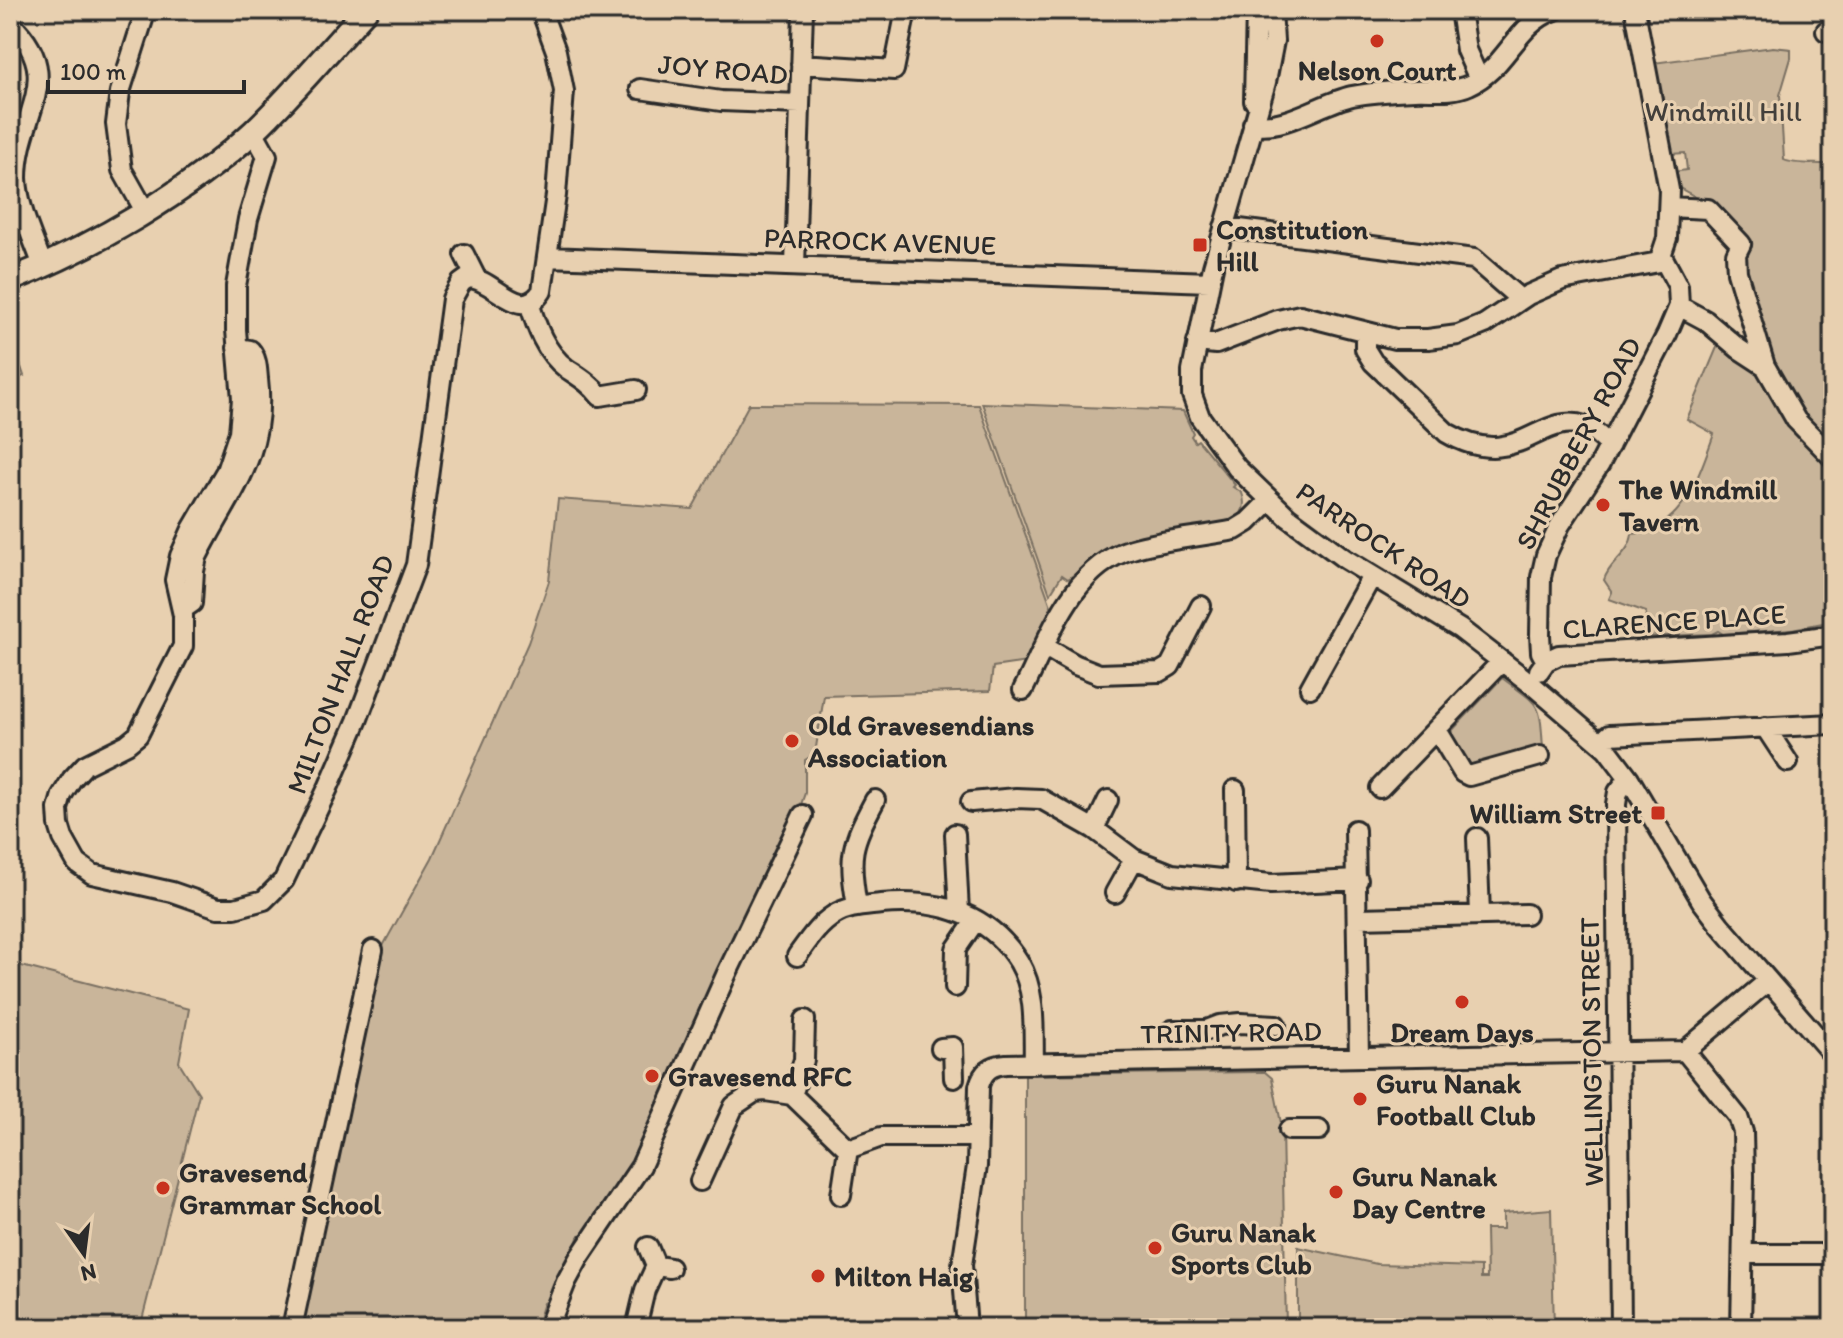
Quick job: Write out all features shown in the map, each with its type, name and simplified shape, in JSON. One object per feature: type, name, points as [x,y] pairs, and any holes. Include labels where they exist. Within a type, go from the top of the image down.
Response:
[{"type":"main road","points":[[10,280],[102,237],[196,176],[253,131],[366,10]]},
{"type":"street","points":[[145,211],[122,170],[116,124],[120,92],[146,10]]},
{"type":"street","points":[[521,302],[542,291],[562,139],[564,91],[556,51],[541,10]]},
{"type":"street","points":[[795,266],[803,10]]},
{"type":"street","points":[[801,64],[894,70],[906,10]]},
{"type":"street","name":"PARROCK ROAD","points":[[1253,124],[1256,10]]},
{"type":"street","name":"PARROCK ROAD","points":[[1272,10],[1274,41],[1266,82],[1209,282],[1197,342],[1191,384],[1200,417],[1227,456],[1269,501],[1337,554],[1460,629],[1601,743],[1629,778],[1701,900],[1833,1055]]},
{"type":"street","points":[[1460,10],[1466,50],[1479,79]]},
{"type":"street","points":[[1253,124],[1272,124],[1353,96],[1446,90],[1470,85],[1499,63],[1528,25],[1555,10]]},
{"type":"street","points":[[1197,342],[1216,344],[1278,320],[1300,315],[1365,333],[1401,339],[1464,334],[1485,324],[1520,299],[1570,277],[1653,264],[1662,256],[1668,233],[1669,187],[1635,10]]},
{"type":"street","points":[[10,23],[25,37],[37,58],[38,83],[21,147],[17,178],[21,204],[43,266]]},
{"type":"street","name":"JOY ROAD","points":[[640,89],[721,101],[800,104]]},
{"type":"street","name":"MILTON HALL ROAD","points":[[253,131],[267,156],[248,219],[238,272],[235,305],[242,399],[239,432],[226,471],[180,556],[175,580],[185,630],[182,651],[144,726],[127,744],[93,760],[74,776],[60,801],[59,822],[70,853],[87,872],[172,892],[218,908],[235,908],[264,900],[284,880],[357,721],[416,565],[452,299],[461,283],[468,278],[476,278]]},
{"type":"street","points":[[1669,207],[1708,209],[1741,244],[1736,254],[1737,272],[1765,366],[1796,420],[1833,458]]},
{"type":"street","points":[[1224,227],[1474,259],[1520,299]]},
{"type":"street","points":[[464,254],[476,278],[521,302],[552,354],[566,368],[587,380],[595,397],[636,390]]},
{"type":"street","points":[[1662,256],[1678,286],[1679,306],[1698,315],[1765,366]]},
{"type":"street","name":"PARROCK AVENUE","points":[[548,257],[1209,282]]},
{"type":"street","name":"SHRUBBERY ROAD","points":[[1546,661],[1541,652],[1540,635],[1543,564],[1560,525],[1610,445],[1679,306]]},
{"type":"street","points":[[1365,333],[1365,349],[1373,362],[1457,439],[1484,448],[1498,448],[1511,446],[1550,429],[1575,424],[1590,429],[1610,445]]},
{"type":"street","points":[[1023,690],[1080,584],[1103,563],[1130,550],[1235,530],[1269,501]]},
{"type":"street","points":[[1310,682],[1372,576]]},
{"type":"street","points":[[1045,647],[1099,674],[1160,672],[1170,666],[1185,618],[1201,606]]},
{"type":"street","name":"CLARENCE PLACE","points":[[1530,683],[1546,661],[1559,655],[1788,641],[1833,635]]},
{"type":"street","points":[[1380,788],[1502,661]]},
{"type":"street","points":[[1601,743],[1609,735],[1833,724]]},
{"type":"street","points":[[1765,727],[1788,762]]},
{"type":"street","points":[[1437,730],[1463,773],[1469,776],[1540,756]]},
{"type":"street","name":"WELLINGTON STREET","points":[[1621,1328],[1616,804],[1618,792],[1629,778]]},
{"type":"street","points":[[1235,790],[1236,882]]},
{"type":"street","points":[[971,802],[1041,799],[1094,829],[1134,859],[1172,874],[1297,885],[1358,880]]},
{"type":"street","points":[[857,906],[851,855],[875,800]]},
{"type":"street","points":[[1094,829],[1108,800]]},
{"type":"street","points":[[548,1328],[579,1258],[641,1166],[727,973],[803,815]]},
{"type":"street","points":[[1355,830],[1359,1057]]},
{"type":"street","points":[[955,834],[967,916],[956,949],[955,987]]},
{"type":"street","points":[[1477,838],[1480,914]]},
{"type":"street","points":[[1115,893],[1134,859]]},
{"type":"street","points":[[797,956],[820,926],[835,914],[857,906],[920,902],[967,916],[1001,938],[1020,964],[1032,992],[1034,1064]]},
{"type":"street","points":[[1358,918],[1526,914]]},
{"type":"street","points":[[292,1328],[373,950]]},
{"type":"street","points":[[1741,1328],[1742,1125],[1685,1051],[1768,981]]},
{"type":"street","points":[[1240,1023],[1240,1059]]},
{"type":"street","points":[[1172,1030],[1207,1030],[1240,1023],[1276,1025]]},
{"type":"street","points":[[1207,1030],[1207,1061]]},
{"type":"street","points":[[792,1095],[811,1031]]},
{"type":"street","name":"TRINITY ROAD","points":[[985,1072],[1002,1064],[1685,1051]]},
{"type":"street","points":[[949,1062],[973,1065],[985,1072],[979,1086],[977,1166],[962,1265],[967,1328]]},
{"type":"street","points":[[700,1181],[718,1160],[727,1119],[740,1100],[755,1092],[792,1095],[848,1149]]},
{"type":"street","points":[[1289,1130],[1319,1130]]},
{"type":"street","points":[[848,1149],[878,1137],[977,1137]]},
{"type":"street","points":[[841,1195],[848,1149]]},
{"type":"street","points":[[636,1328],[645,1290],[663,1267],[648,1247]]},
{"type":"street","points":[[1743,1254],[1833,1254]]},
{"type":"green space","name":"Windmill Hill","points":[[1773,47],[1791,49],[1780,95],[1784,160],[1833,165],[1833,451],[1792,409],[1748,304],[1744,256],[1748,255],[1752,246],[1703,201],[1676,186],[1673,172],[1687,170],[1685,153],[1670,154],[1653,63]]},
{"type":"green space","points":[[10,334],[24,376],[10,381]]},
{"type":"green space","points":[[1720,340],[1757,368],[1833,466],[1833,621],[1792,629],[1643,637],[1646,612],[1609,599],[1612,592],[1604,580],[1627,547],[1632,534],[1650,530],[1664,522],[1676,511],[1695,483],[1714,434],[1687,419]]},
{"type":"green space","points":[[982,403],[1183,411],[1195,442],[1198,440],[1235,485],[1233,487],[1242,493],[1243,509],[1232,521],[1156,533],[1114,546],[1068,579],[1062,575],[1050,594]]},
{"type":"green space","points":[[749,404],[979,405],[1055,617],[1033,661],[993,667],[990,691],[824,696],[815,754],[805,760],[805,793],[798,813],[637,1162],[590,1232],[579,1235],[556,1297],[544,1303],[540,1315],[543,1328],[298,1328],[383,946],[432,858],[528,643],[549,581],[558,499],[692,509]]},
{"type":"green space","points":[[1502,678],[1536,706],[1541,721],[1543,749],[1469,771],[1446,737]]},
{"type":"green space","points":[[10,963],[189,1009],[179,1062],[199,1094],[140,1328],[10,1328]]},
{"type":"green space","name":"Guru Nanak Sports Club","points":[[1265,1072],[1272,1078],[1282,1128],[1286,1328],[1025,1328],[1025,1075]]},
{"type":"green space","points":[[1551,1209],[1554,1328],[1298,1328],[1298,1247],[1377,1264],[1481,1267],[1481,1278],[1487,1278],[1486,1229],[1503,1229],[1503,1213]]},
{"type":"place","name":"Nelson Court","points":[[1377,41]]},
{"type":"place","name":"Constitution Hill","points":[[1200,245]]},
{"type":"place","name":"The Windmill Tavern","points":[[1603,505]]},
{"type":"place","name":"Old Gravesendians Association","points":[[792,741]]},
{"type":"place","name":"William Street","points":[[1658,813]]},
{"type":"place","name":"Dream Days","points":[[1462,1002]]},
{"type":"place","name":"Gravesend RFC","points":[[652,1076]]},
{"type":"place","name":"Guru Nanak Football Club","points":[[1360,1099]]},
{"type":"place","name":"Gravesend Grammar School","points":[[163,1188]]},
{"type":"place","name":"Guru Nanak Day Centre","points":[[1336,1192]]},
{"type":"place","name":"Guru Nanak Sports Club","points":[[1155,1248]]},
{"type":"place","name":"Milton Haig","points":[[818,1276]]}]
